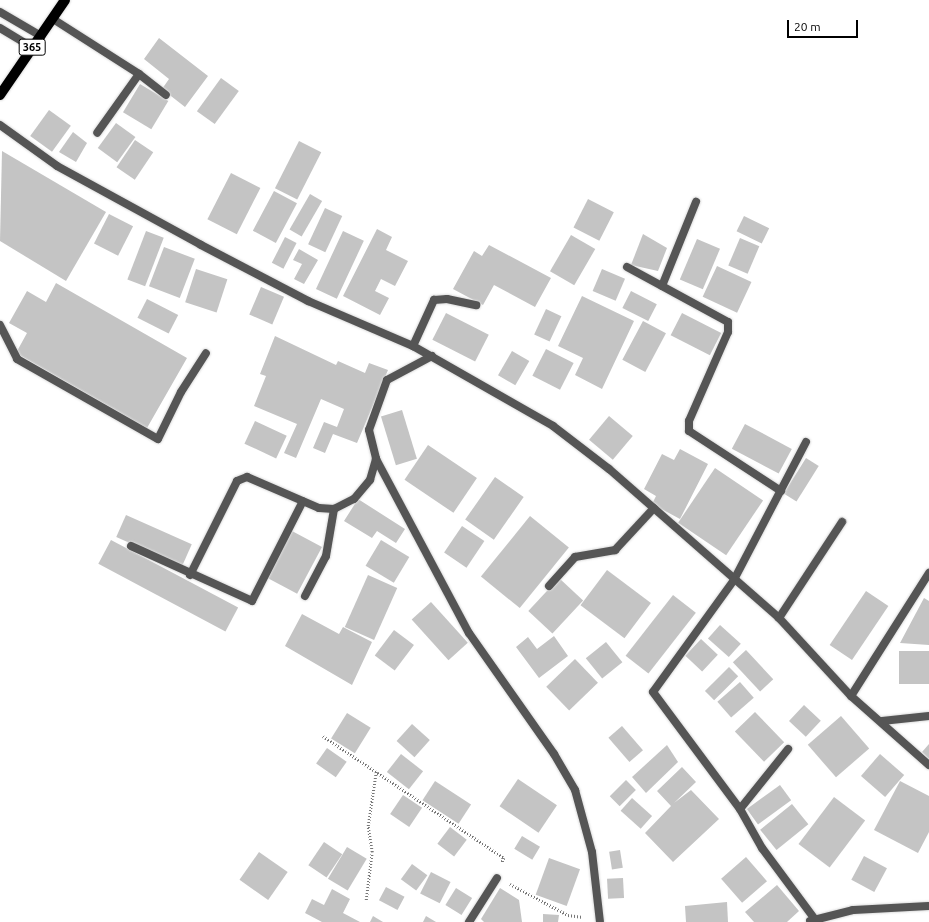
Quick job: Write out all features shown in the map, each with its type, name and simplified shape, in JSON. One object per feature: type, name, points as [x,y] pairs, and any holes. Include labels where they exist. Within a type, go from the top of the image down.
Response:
[{"type":"main road","name":"365","points":[[0,95],[65,0]]},
{"type":"street","points":[[0,12],[41,36]]},
{"type":"street","points":[[53,19],[140,74],[166,95]]},
{"type":"street","points":[[0,28],[32,47]]},
{"type":"street","points":[[96,133],[140,74]]},
{"type":"street","points":[[0,125],[57,166],[202,245],[308,301],[413,346],[553,426],[654,508],[734,580],[779,618],[851,696],[882,721],[929,765]]},
{"type":"street","points":[[662,286],[696,202]]},
{"type":"street","points":[[627,267],[725,319],[729,327],[689,421],[688,431],[781,491]]},
{"type":"street","points":[[413,346],[434,300],[447,299],[476,305]]},
{"type":"street","points":[[0,325],[17,359],[158,439],[181,392],[206,353]]},
{"type":"street","points":[[432,356],[387,380],[369,430],[376,459],[469,633],[554,754],[575,790],[592,852],[600,920]]},
{"type":"street","points":[[806,442],[734,580],[653,692],[740,809],[762,848],[812,920],[853,910],[929,906]]},
{"type":"street","points":[[190,575],[236,481],[247,477],[303,501],[334,509],[354,499],[370,480],[376,459]]},
{"type":"street","points":[[131,546],[250,602],[254,600],[303,501]]},
{"type":"street","points":[[549,586],[575,557],[615,550],[654,508]]},
{"type":"street","points":[[305,596],[326,556],[334,509]]},
{"type":"street","points":[[779,618],[842,522]]},
{"type":"street","points":[[851,696],[929,573]]},
{"type":"street","points":[[882,721],[929,716]]},
{"type":"street","points":[[740,809],[788,749]]},
{"type":"street","points":[[469,922],[497,878]]},
{"type":"path","points":[[323,736],[504,858],[497,878],[568,915],[600,920]]},
{"type":"path","points":[[366,900],[372,852],[368,826],[376,772]]},
{"type":"building","points":[[159,38],[208,76],[185,107],[162,89],[169,79],[144,59]]},
{"type":"building","points":[[221,78],[239,91],[215,124],[197,111]]},
{"type":"building","points":[[140,84],[168,101],[151,129],[123,112]]},
{"type":"building","points":[[49,110],[71,126],[52,152],[30,136]]},
{"type":"building","points":[[116,123],[135,137],[117,162],[98,148]]},
{"type":"building","points":[[73,132],[87,143],[76,162],[59,152]]},
{"type":"building","points":[[135,140],[153,152],[135,180],[117,167]]},
{"type":"building","points":[[299,141],[321,152],[297,200],[275,188]]},
{"type":"building","points":[[2,151],[106,212],[66,281],[0,241]]},
{"type":"building","points":[[231,173],[260,188],[237,234],[207,219]]},
{"type":"building","points":[[274,191],[297,203],[276,243],[253,231]]},
{"type":"building","points":[[310,194],[322,201],[302,237],[290,230]]},
{"type":"building","points":[[588,199],[614,212],[599,241],[573,228]]},
{"type":"building","points":[[325,208],[342,216],[325,252],[308,244]]},
{"type":"building","points":[[109,214],[133,226],[118,256],[94,243]]},
{"type":"building","points":[[744,216],[769,228],[762,244],[737,231]]},
{"type":"building","points":[[377,229],[392,237],[386,250],[408,261],[395,286],[381,279],[375,291],[389,298],[380,315],[343,296]]},
{"type":"building","points":[[146,231],[164,238],[145,286],[127,280]]},
{"type":"building","points":[[343,231],[364,241],[337,299],[316,289]]},
{"type":"building","points":[[643,234],[667,248],[658,271],[631,265]]},
{"type":"building","points":[[571,235],[595,249],[574,285],[550,271]]},
{"type":"building","points":[[285,237],[297,243],[283,269],[272,263]]},
{"type":"building","points":[[740,238],[759,246],[748,274],[728,266]]},
{"type":"building","points":[[697,239],[720,249],[703,289],[680,280]]},
{"type":"building","points":[[489,245],[551,278],[535,307],[494,285],[483,305],[453,289],[474,251],[482,256]]},
{"type":"building","points":[[164,247],[195,259],[180,298],[149,286]]},
{"type":"building","points":[[299,249],[318,260],[304,284],[294,279],[302,264],[293,260]]},
{"type":"building","points":[[717,266],[751,282],[737,313],[703,297]]},
{"type":"building","points":[[196,269],[227,279],[217,312],[185,302]]},
{"type":"building","points":[[602,269],[625,279],[616,301],[593,291]]},
{"type":"building","points":[[56,283],[187,358],[147,428],[16,353],[27,333],[9,323],[27,291],[46,302]]},
{"type":"building","points":[[261,287],[284,297],[272,324],[249,315]]},
{"type":"building","points":[[631,291],[657,304],[648,321],[622,308]]},
{"type":"building","points":[[582,296],[634,321],[602,389],[575,375],[583,358],[558,346]]},
{"type":"building","points":[[147,299],[178,315],[169,334],[137,318]]},
{"type":"building","points":[[546,309],[561,316],[550,342],[534,334]]},
{"type":"building","points":[[446,313],[489,335],[475,362],[432,340]]},
{"type":"building","points":[[682,313],[721,333],[710,355],[671,335]]},
{"type":"building","points":[[643,321],[666,333],[645,372],[622,360]]},
{"type":"building","points":[[275,336],[336,365],[338,361],[365,373],[369,363],[388,370],[357,443],[333,434],[325,453],[313,448],[324,422],[337,427],[344,409],[321,399],[296,458],[284,453],[297,424],[254,406],[266,376],[260,374]]},
{"type":"building","points":[[546,349],[574,363],[560,390],[532,376]]},
{"type":"building","points":[[512,351],[529,361],[515,385],[498,375]]},
{"type":"building","points":[[402,410],[417,459],[396,465],[381,416]]},
{"type":"building","points":[[609,416],[633,436],[613,460],[589,440]]},
{"type":"building","points":[[255,421],[287,436],[276,458],[244,444]]},
{"type":"building","points":[[745,424],[792,449],[779,474],[732,449]]},
{"type":"building","points":[[428,445],[477,478],[453,513],[405,480]]},
{"type":"building","points":[[680,449],[708,464],[680,519],[652,504],[656,496],[644,489],[662,454],[674,460]]},
{"type":"building","points":[[806,458],[819,466],[796,502],[784,494]]},
{"type":"building","points":[[715,468],[763,500],[726,555],[678,523]]},
{"type":"building","points":[[495,477],[524,497],[494,540],[465,520]]},
{"type":"building","points":[[358,499],[405,529],[396,543],[377,531],[372,538],[344,521]]},
{"type":"building","points":[[126,515],[192,544],[182,566],[116,537]]},
{"type":"building","points":[[530,516],[569,547],[520,608],[481,577]]},
{"type":"building","points":[[462,526],[484,541],[466,568],[444,553]]},
{"type":"building","points":[[292,531],[322,547],[297,594],[267,578]]},
{"type":"building","points":[[111,540],[238,608],[225,631],[98,564]]},
{"type":"building","points":[[381,540],[409,557],[394,583],[366,566]]},
{"type":"building","points":[[607,570],[651,603],[624,638],[581,605]]},
{"type":"building","points":[[368,575],[397,588],[374,640],[345,627]]},
{"type":"building","points":[[559,578],[583,601],[552,633],[528,611]]},
{"type":"building","points":[[866,591],[888,606],[852,660],[830,645]]},
{"type":"building","points":[[673,595],[696,613],[648,674],[626,656]]},
{"type":"building","points":[[924,598],[929,601],[929,645],[900,643]]},
{"type":"building","points":[[431,602],[468,643],[448,660],[412,619]]},
{"type":"building","points":[[302,614],[339,634],[343,627],[372,642],[352,685],[285,646]]},
{"type":"building","points":[[720,625],[741,644],[729,657],[708,638]]},
{"type":"building","points":[[394,630],[414,645],[395,671],[375,656]]},
{"type":"building","points":[[554,636],[568,656],[539,678],[516,647],[528,637],[537,649]]},
{"type":"building","points":[[701,639],[718,655],[702,672],[685,656]]},
{"type":"building","points":[[606,642],[622,662],[602,679],[586,658]]},
{"type":"building","points":[[746,650],[773,679],[760,692],[733,662]]},
{"type":"building","points":[[899,651],[929,651],[929,684],[899,684]]},
{"type":"building","points":[[575,659],[598,683],[569,711],[546,687]]},
{"type":"building","points":[[729,667],[738,676],[714,700],[705,691]]},
{"type":"building","points":[[740,682],[754,698],[731,718],[717,702]]},
{"type":"building","points":[[804,705],[821,721],[806,737],[789,721]]},
{"type":"building","points":[[755,712],[784,742],[764,762],[735,731]]},
{"type":"building","points":[[347,713],[371,728],[355,753],[331,738]]},
{"type":"building","points":[[841,716],[869,748],[836,777],[808,745]]},
{"type":"building","points":[[412,724],[430,740],[414,757],[397,741]]},
{"type":"building","points":[[622,726],[643,750],[629,762],[608,738]]},
{"type":"building","points":[[929,744],[929,759],[922,752]]},
{"type":"building","points":[[667,745],[678,762],[646,793],[632,777]]},
{"type":"building","points":[[327,748],[347,762],[336,777],[316,764]]},
{"type":"building","points":[[401,754],[423,771],[409,789],[387,772]]},
{"type":"building","points":[[880,754],[904,775],[885,797],[861,776]]},
{"type":"building","points":[[682,767],[696,782],[674,803],[691,790],[719,819],[673,862],[645,833],[671,806],[657,791]]},
{"type":"building","points":[[518,779],[557,805],[539,833],[500,806]]},
{"type":"building","points":[[626,780],[636,790],[620,806],[610,796]]},
{"type":"building","points":[[435,781],[471,804],[459,824],[422,800]]},
{"type":"building","points":[[900,781],[929,796],[929,832],[918,853],[874,830]]},
{"type":"building","points":[[780,785],[791,800],[758,824],[747,809]]},
{"type":"building","points":[[403,795],[422,808],[409,827],[390,814]]},
{"type":"building","points":[[834,797],[865,820],[830,868],[798,844]]},
{"type":"building","points":[[632,798],[652,816],[641,829],[621,811]]},
{"type":"building","points":[[792,804],[808,824],[776,850],[760,830]]},
{"type":"building","points":[[450,827],[467,840],[454,856],[437,844]]},
{"type":"building","points":[[522,836],[540,847],[532,860],[514,849]]},
{"type":"building","points":[[324,842],[342,854],[327,878],[308,865]]},
{"type":"building","points":[[347,847],[367,859],[348,891],[328,879]]},
{"type":"building","points":[[620,850],[623,868],[612,869],[609,852]]},
{"type":"building","points":[[259,852],[288,872],[268,900],[239,880]]},
{"type":"building","points":[[864,856],[887,868],[874,892],[851,880]]},
{"type":"building","points":[[746,857],[767,881],[742,903],[721,879]]},
{"type":"building","points":[[549,858],[580,869],[567,906],[536,895]]},
{"type":"building","points":[[412,864],[427,875],[416,891],[401,879]]},
{"type":"building","points":[[431,872],[451,882],[440,903],[420,893]]},
{"type":"building","points":[[623,878],[624,898],[608,899],[607,879]]},
{"type":"building","points":[[777,885],[799,911],[787,922],[754,922],[745,912]]},
{"type":"building","points":[[386,887],[405,897],[397,910],[379,900]]},
{"type":"building","points":[[456,888],[472,898],[462,915],[445,905]]},
{"type":"building","points":[[500,888],[519,900],[522,922],[484,922],[481,919]]},
{"type":"building","points":[[332,889],[350,899],[343,913],[360,922],[322,922],[305,913],[312,899],[324,905]]},
{"type":"building","points":[[727,902],[728,922],[686,922],[685,906]]},
{"type":"building","points":[[543,914],[559,915],[558,922],[543,922]]},
{"type":"building","points":[[373,916],[383,922],[370,922]]},
{"type":"building","points":[[426,916],[436,922],[423,922]]}]
